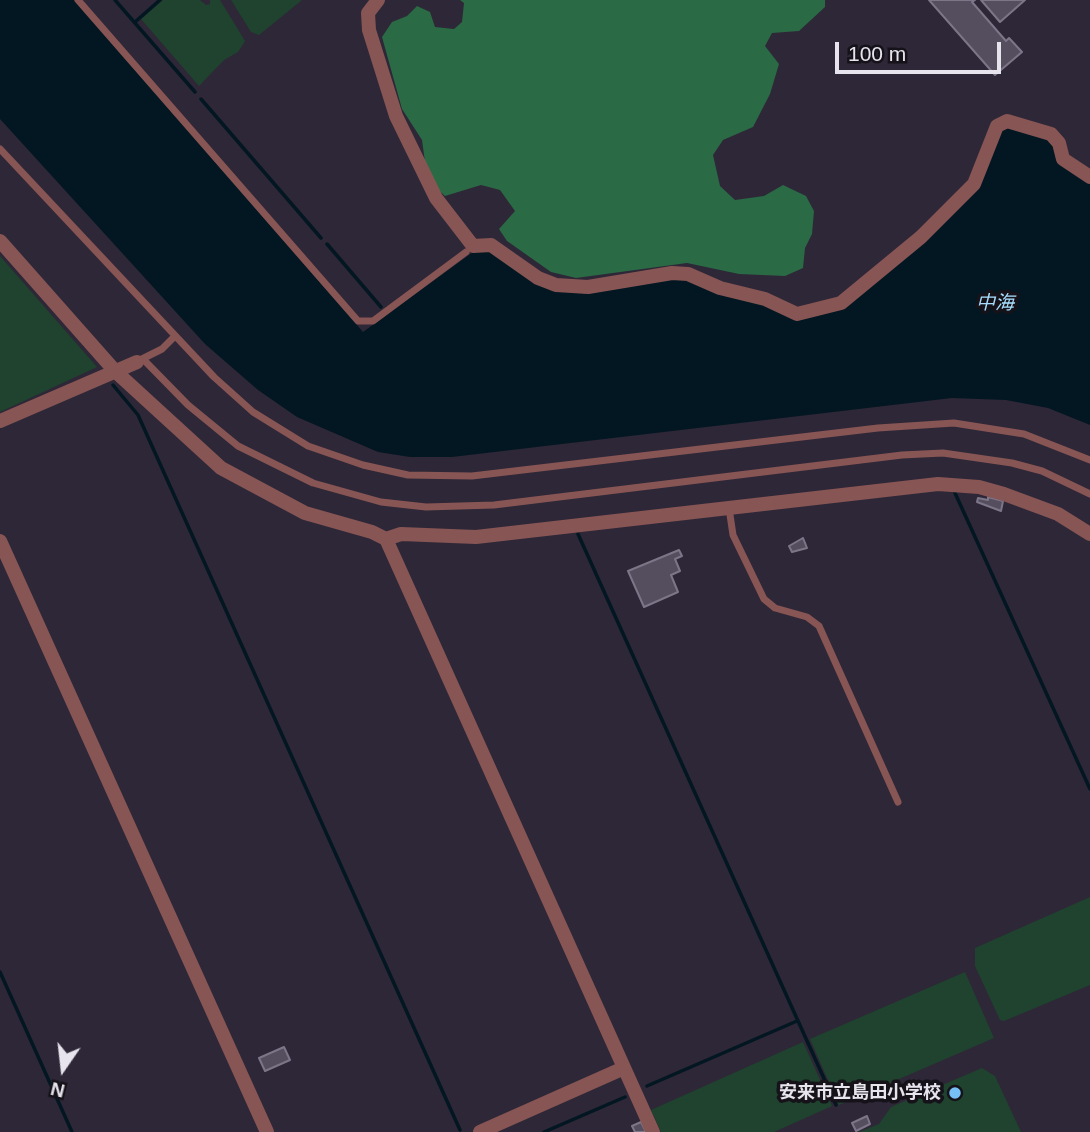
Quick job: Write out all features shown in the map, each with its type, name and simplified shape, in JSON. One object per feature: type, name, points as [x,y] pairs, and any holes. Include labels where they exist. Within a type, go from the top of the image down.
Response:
[{"type":"street","points":[[378,0],[368,13],[368,23],[396,116],[436,198],[469,249],[491,245],[538,278],[556,285],[588,287],[672,273],[688,274],[720,288],[765,299],[797,314],[841,303],[921,237],[974,184],[997,126],[1007,121],[1051,134],[1059,143],[1063,159],[1090,177]]},
{"type":"street","points":[[0,241],[115,371],[199,450],[247,484],[304,513],[372,531],[386,539],[653,1132]]},
{"type":"street","points":[[0,421],[139,360]]},
{"type":"street","points":[[386,539],[401,534],[475,537],[916,486],[958,485],[1033,503],[1090,534]]},
{"type":"street","points":[[0,541],[267,1132]]},
{"type":"street","points":[[480,1132],[624,1068]]},
{"type":"lane","points":[[78,0],[358,321],[373,321],[469,249]]},
{"type":"lane","points":[[0,149],[214,377],[253,412],[308,446],[363,465],[408,475],[472,476],[878,428],[954,423],[1024,434],[1090,460]]},
{"type":"lane","points":[[175,336],[162,349],[139,360],[238,446],[313,483],[381,502],[426,508],[481,506],[902,455],[943,453],[1012,463],[1042,471],[1090,494]]},
{"type":"lane","points":[[729,508],[733,535],[764,599],[775,608],[807,617],[819,626],[898,802]]},
{"type":"green space","points":[[163,0],[200,0],[206,5],[210,4],[210,0],[220,0],[245,41],[238,52],[224,60],[199,86],[141,19]]},
{"type":"green space","points":[[231,0],[302,0],[259,35],[251,32]]},
{"type":"green space","points":[[460,0],[825,0],[825,7],[799,31],[772,33],[765,46],[779,64],[770,94],[753,127],[723,140],[713,155],[720,186],[735,200],[764,196],[783,185],[806,196],[814,211],[812,234],[805,248],[803,268],[785,276],[739,274],[687,263],[576,278],[551,272],[507,241],[499,229],[515,211],[500,190],[481,185],[445,196],[435,187],[425,162],[422,140],[402,109],[382,37],[392,22],[407,16],[417,6],[430,12],[435,27],[454,29],[462,22],[464,3]]},
{"type":"green space","points":[[0,256],[97,367],[0,412]]},
{"type":"green space","points":[[1090,897],[1090,985],[1004,1021],[1000,1020],[975,966],[975,948]]},
{"type":"green space","points":[[965,972],[994,1038],[839,1105],[810,1039]]},
{"type":"green space","points":[[803,1042],[832,1106],[774,1132],[661,1132],[651,1110]]},
{"type":"green space","name":"安来市立島田小学校","points":[[982,1068],[995,1076],[1021,1132],[859,1132],[879,1124],[891,1107]]},
{"type":"water","name":"中海","points":[[0,0],[74,0],[363,332],[480,247],[584,294],[680,277],[764,303],[796,320],[824,314],[978,187],[997,132],[1011,125],[1050,137],[1090,181],[1090,425],[1048,408],[1006,400],[952,398],[452,457],[410,457],[378,452],[297,417],[258,390],[205,344],[0,119]]},
{"type":"building","points":[[929,0],[975,0],[972,2],[1006,41],[1009,38],[1022,52],[995,75]]},
{"type":"building","points":[[981,0],[1025,0],[1000,22]]},
{"type":"building","points":[[988,497],[1003,501],[1001,511],[977,502],[978,498],[988,500]]},
{"type":"building","points":[[803,538],[807,548],[792,552],[789,546]]},
{"type":"building","points":[[679,550],[682,556],[675,559],[680,571],[671,575],[678,592],[644,607],[628,571]]},
{"type":"building","points":[[284,1047],[290,1060],[265,1071],[259,1058]]},
{"type":"building","points":[[867,1116],[870,1124],[856,1131],[852,1123]]},
{"type":"building","points":[[641,1122],[646,1132],[635,1132],[632,1126]]},
{"type":"waterway","points":[[115,0],[195,92]]},
{"type":"waterway","points":[[135,22],[160,0]]},
{"type":"waterway","points":[[201,99],[321,238]]},
{"type":"waterway","points":[[327,244],[381,307]]},
{"type":"waterway","points":[[113,385],[138,415],[460,1130]]},
{"type":"waterway","points":[[955,493],[1090,789]]},
{"type":"waterway","points":[[578,534],[836,1105]]},
{"type":"waterway","points":[[0,972],[72,1132]]},
{"type":"waterway","points":[[647,1086],[797,1021]]},
{"type":"waterway","points":[[544,1132],[625,1097]]},
{"type":"place","name":"安来市立島田小学校","points":[[955,1093]]}]
